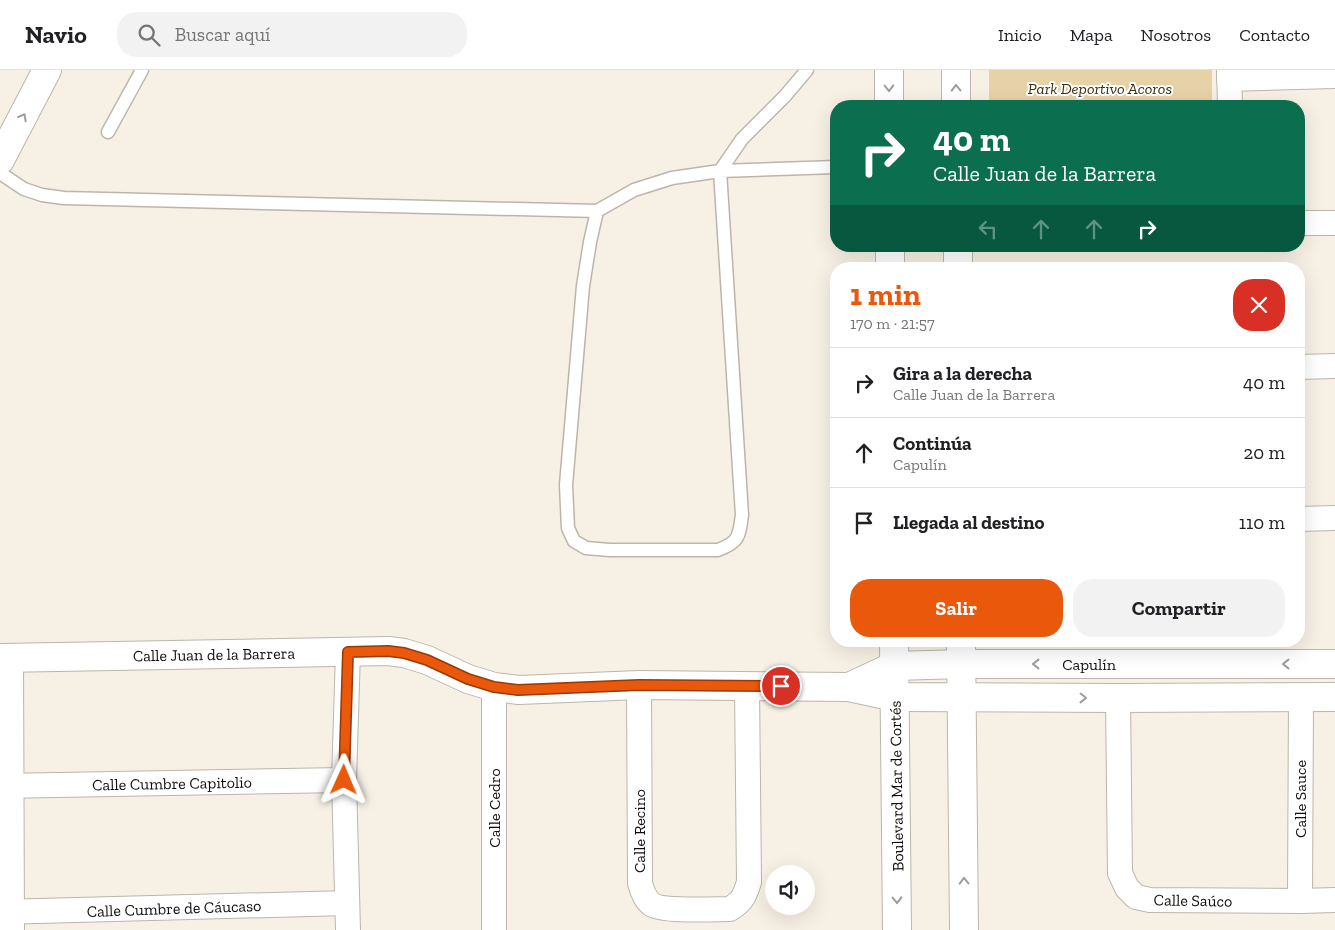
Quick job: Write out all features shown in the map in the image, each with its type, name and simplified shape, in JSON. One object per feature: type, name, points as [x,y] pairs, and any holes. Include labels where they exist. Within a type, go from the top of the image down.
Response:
[{"type":"street","points":[[0,160],[47,70]]},
{"type":"street","points":[[888,70],[889,100]]},
{"type":"street","points":[[956,70],[956,100]]},
{"type":"street","points":[[1230,100],[1229,75],[1335,76]]},
{"type":"street","points":[[1305,223],[1335,223]]},
{"type":"street","points":[[1305,367],[1335,366]]},
{"type":"street","points":[[1305,519],[1335,518]]},
{"type":"street","name":"Calle Juan de la Barrera","points":[[6,658],[388,651],[404,653],[427,660]]},
{"type":"street","points":[[348,652],[344,780],[348,930]]},
{"type":"street","points":[[962,652],[964,930]]},
{"type":"street","name":"Capulín","points":[[849,687],[894,654],[962,652],[1335,664]]},
{"type":"street","name":"Boulevard Mar de Cortés","points":[[894,654],[897,930]]},
{"type":"street","points":[[6,658],[8,918]]},
{"type":"street","name":"Capulín","points":[[427,660],[468,679],[494,687],[518,690],[639,685],[849,687],[895,697],[1335,697]]},
{"type":"street","name":"Calle Recino","points":[[639,685],[640,883],[644,896],[652,905],[663,908],[730,909],[739,903],[745,895],[749,882],[747,686]]},
{"type":"street","name":"Calle Cedro","points":[[494,687],[494,930]]},
{"type":"street","name":"Calle Sauce","points":[[1300,901],[1301,697]]},
{"type":"street","name":"Calle Saúco","points":[[1118,698],[1120,873],[1127,888],[1136,897],[1150,900],[1335,900]]},
{"type":"street","name":"Calle Cumbre Capitolio","points":[[6,786],[344,780]]},
{"type":"street","name":"Calle Cumbre de Cáucaso","points":[[8,918],[347,903]]},
{"type":"lane","points":[[108,132],[142,70]]},
{"type":"lane","points":[[597,211],[583,286],[566,485],[568,528],[574,541],[586,548],[610,550],[718,550],[732,545],[740,534],[742,515],[720,171],[742,139],[785,96],[807,70]]},
{"type":"lane","points":[[0,173],[24,189],[42,195],[64,198],[597,211],[634,190],[672,178],[720,171],[830,167]]},
{"type":"green space","name":"Park Deportivo Acoros","points":[[989,70],[1212,70],[1212,100],[989,100]]},
{"type":"route","points":[[344,780],[348,652],[388,651],[404,653],[427,660],[468,679],[494,687],[518,690],[639,685],[781,686]]}]
